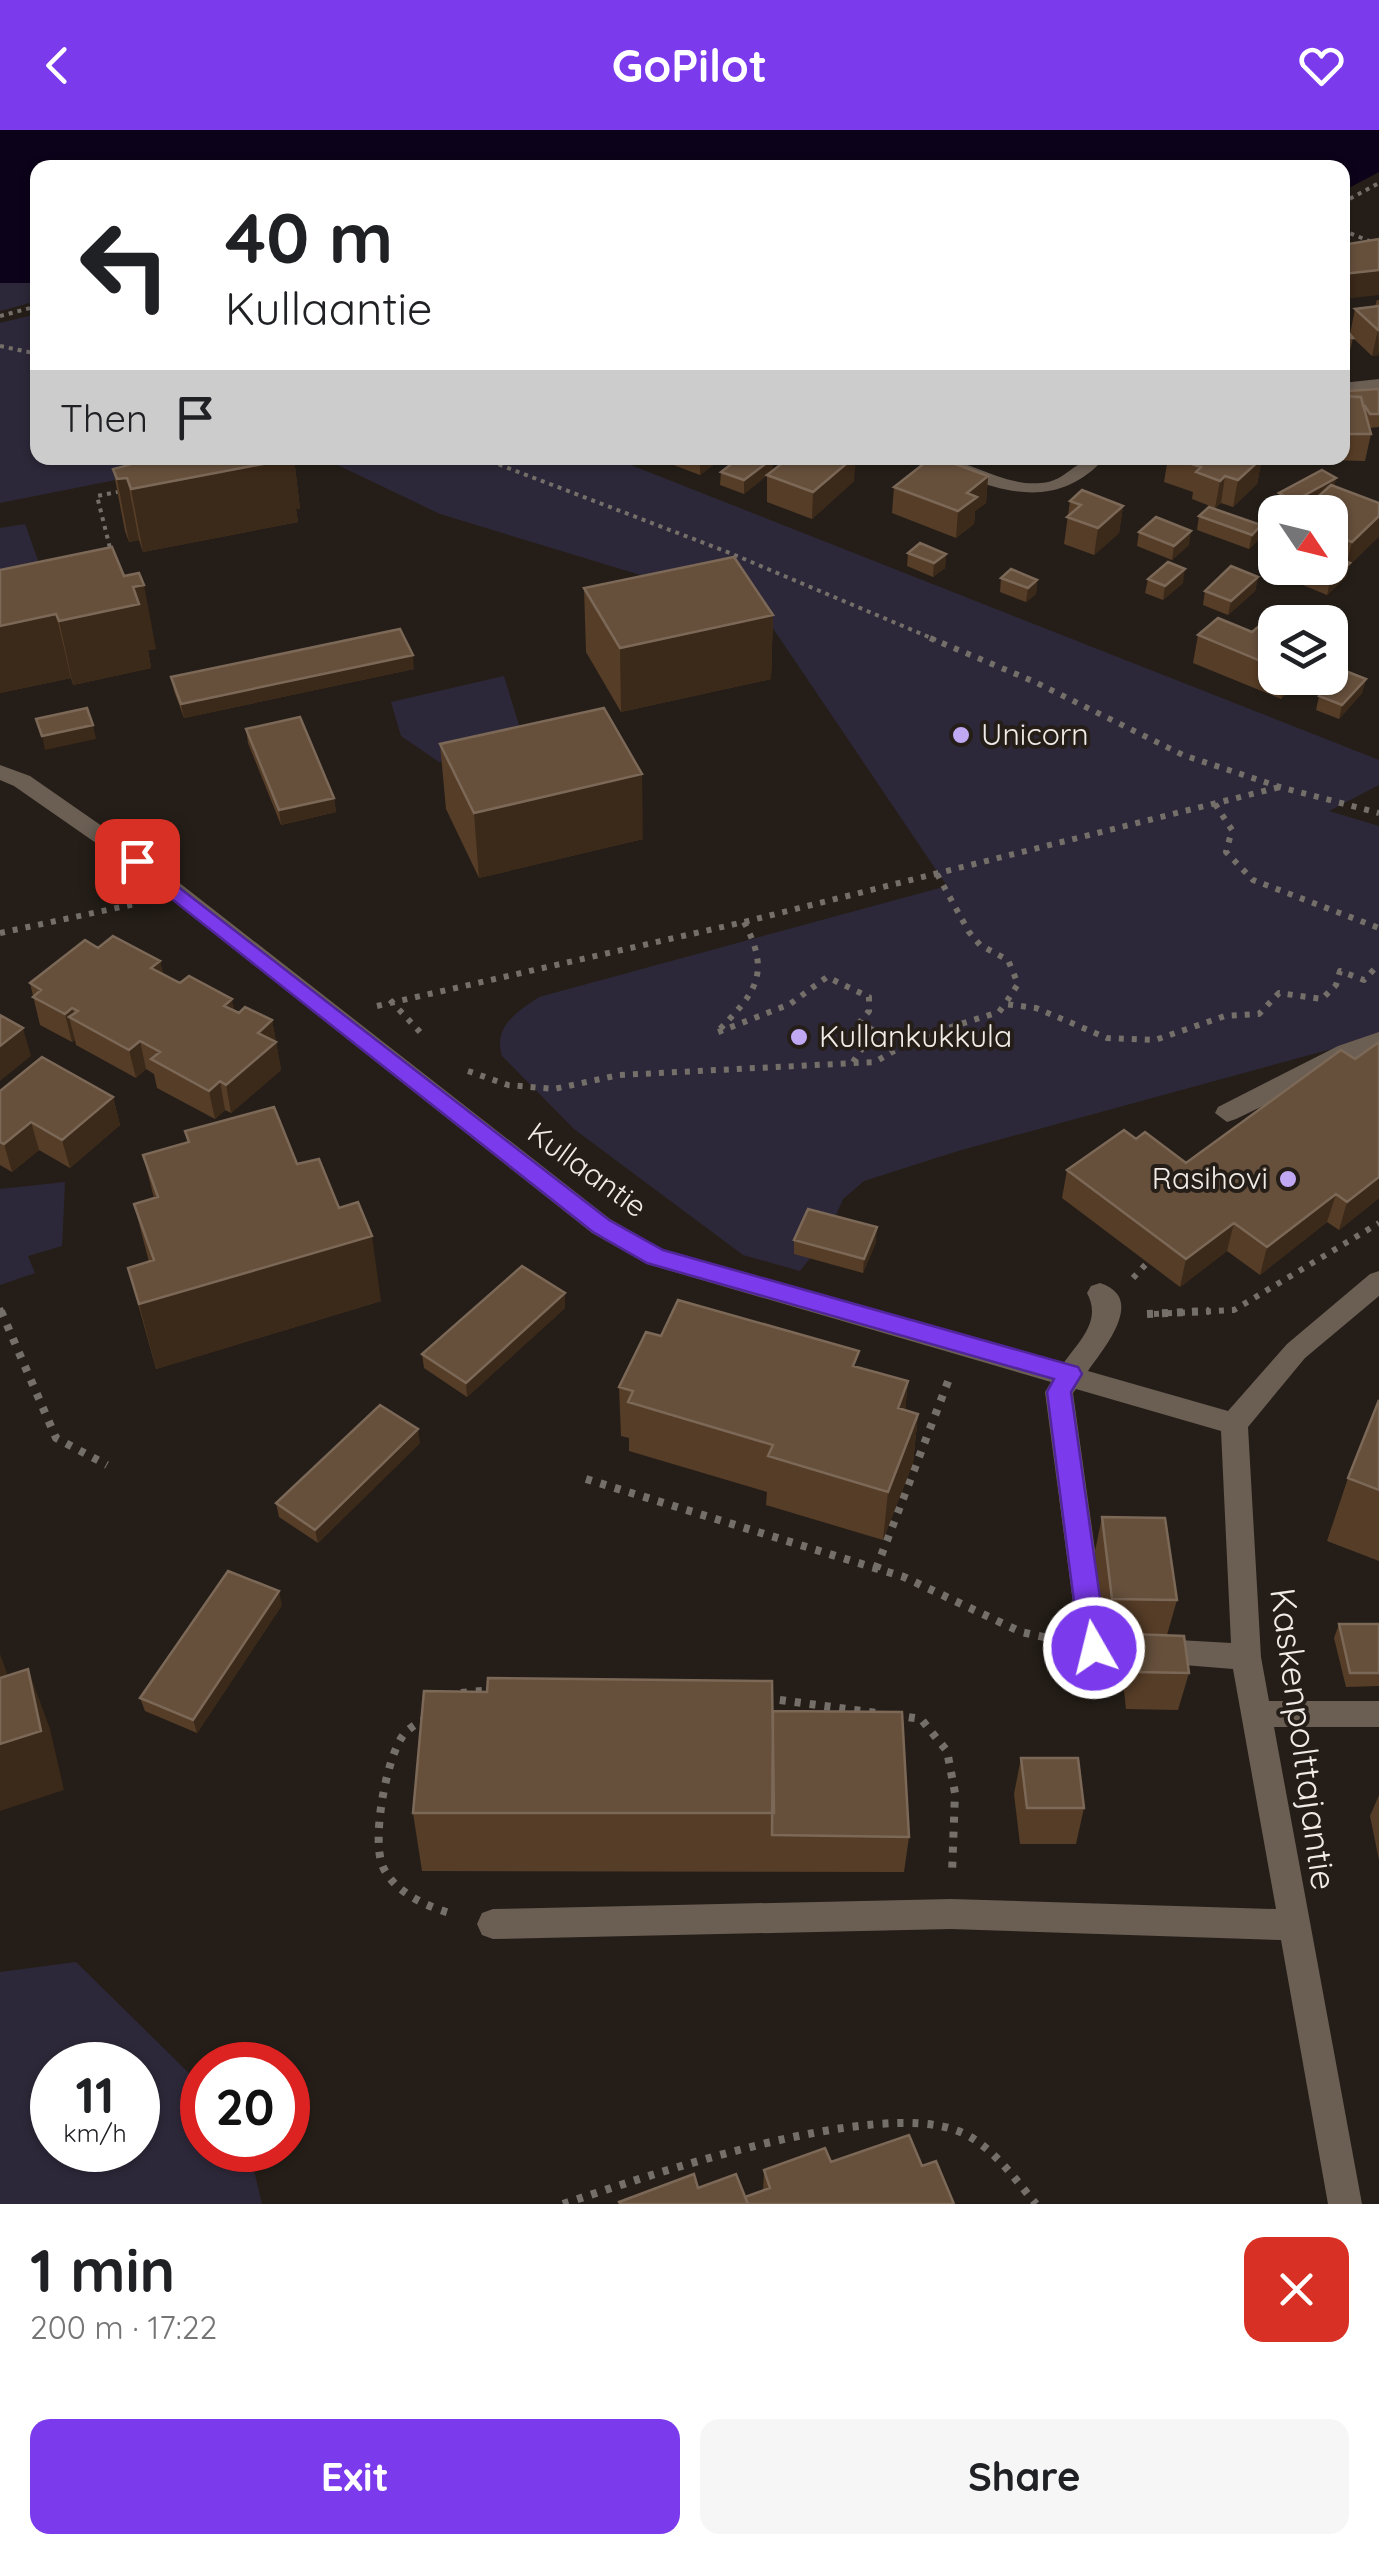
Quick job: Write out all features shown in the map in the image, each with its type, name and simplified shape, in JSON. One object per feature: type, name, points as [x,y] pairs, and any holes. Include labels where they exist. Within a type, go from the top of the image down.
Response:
[{"type":"street","points":[[1350,387],[1379,384]]},
{"type":"street","points":[[956,465],[1021,488],[1049,488],[1087,465]]},
{"type":"street","name":"Kullaantie","points":[[0,772],[22,781],[180,895],[601,1226],[656,1257],[1234,1424]]},
{"type":"street","points":[[1227,1113],[1346,1052],[1379,1040]]},
{"type":"street","points":[[1234,1424],[1296,1351],[1379,1281]]},
{"type":"street","points":[[1100,1293],[1107,1298],[1107,1322],[1059,1392],[1094,1648],[1246,1656]]},
{"type":"street","name":"Kaskenpolttajantie","points":[[1234,1424],[1246,1656],[1292,1925],[1346,2204]]},
{"type":"street","points":[[1255,1714],[1379,1714]]},
{"type":"street","points":[[493,1924],[951,1914],[1292,1925]]},
{"type":"path","points":[[1350,199],[1379,183]]},
{"type":"path","points":[[1350,233],[1379,245]]},
{"type":"path","points":[[0,316],[30,308]]},
{"type":"path","points":[[0,346],[30,352]]},
{"type":"path","points":[[500,465],[730,553],[999,667],[1183,756],[1280,788],[1379,814]]},
{"type":"path","points":[[114,563],[97,496],[136,488]]},
{"type":"path","points":[[342,1020],[390,1000],[744,922],[1280,788]]},
{"type":"path","points":[[1216,804],[1232,830],[1226,852],[1253,880],[1379,928]]},
{"type":"path","points":[[465,1070],[508,1085],[554,1089],[619,1076],[875,1062],[916,1038],[1000,1012],[1018,984],[1014,968],[1002,953],[979,945],[936,874]]},
{"type":"path","points":[[0,933],[180,895]]},
{"type":"path","points":[[744,922],[760,958],[743,1003],[716,1033],[754,1022],[774,1008],[806,997],[827,976],[870,997],[869,1011],[860,1022],[874,1031],[854,1062]]},
{"type":"path","points":[[1005,1004],[1036,1008],[1107,1038],[1156,1040],[1225,1016],[1259,1014],[1280,993],[1322,999],[1336,985],[1340,971],[1364,980],[1379,964]]},
{"type":"path","points":[[390,1000],[428,1041]]},
{"type":"path","points":[[1107,1322],[1130,1315],[1234,1310],[1379,1223]]},
{"type":"path","points":[[0,1308],[56,1438],[107,1465]]},
{"type":"path","points":[[876,1569],[952,1370]]},
{"type":"path","points":[[586,1479],[904,1577],[1021,1632],[1094,1648]]},
{"type":"path","points":[[447,1703],[462,1692],[498,1690]]},
{"type":"path","points":[[752,1697],[921,1720],[948,1751],[955,1793],[951,1914]]},
{"type":"path","points":[[432,1714],[402,1736],[384,1792],[378,1854],[394,1882],[414,1897],[442,1911],[493,1924]]},
{"type":"path","points":[[562,2204],[674,2166],[802,2138],[909,2121],[958,2131],[1036,2204]]},
{"type":"shaded area","points":[[0,130],[1379,130],[1379,172],[1350,187],[1350,160],[30,160],[30,283],[0,283]]},
{"type":"shaded area","points":[[0,283],[30,283],[30,303],[0,311]]},
{"type":"shaded area","points":[[30,316],[30,465],[191,465],[0,503],[0,323]]},
{"type":"shaded area","points":[[338,465],[631,465],[1379,760],[1379,785],[1329,811],[1379,826],[1379,1036],[958,1151],[864,1181],[843,1199],[826,1238],[800,1271],[743,1255],[574,1129],[502,1056],[504,1028],[515,1014],[539,997],[947,886],[762,612],[440,514]]},
{"type":"shaded area","points":[[25,524],[40,566],[0,574],[0,528]]},
{"type":"shaded area","points":[[504,676],[525,745],[439,762],[401,736],[391,702]]},
{"type":"shaded area","points":[[65,1182],[62,1246],[28,1256],[35,1273],[0,1285],[0,1189]]},
{"type":"shaded area","points":[[76,1962],[157,2042],[30,2042],[30,2172],[160,2172],[160,2045],[180,2064],[180,2172],[254,2172],[262,2204],[0,2204],[0,1972]]},
{"type":"building","points":[[1379,239],[1379,270],[1350,273],[1350,244]]},
{"type":"building","points":[[1379,306],[1379,330],[1355,309]]},
{"type":"building","points":[[1379,389],[1379,414],[1370,414],[1361,397],[1350,397],[1350,391]]},
{"type":"building","points":[[1350,396],[1361,397],[1371,434],[1350,434]]},
{"type":"building","points":[[129,465],[257,465],[131,489],[127,478],[117,479],[113,469]]},
{"type":"building","points":[[730,465],[764,465],[744,480],[721,472]]},
{"type":"building","points":[[780,465],[845,465],[813,492],[767,475]]},
{"type":"building","points":[[922,465],[958,465],[988,476],[967,493],[977,497],[958,511],[894,487]]},
{"type":"building","points":[[1195,465],[1254,465],[1238,480],[1225,476],[1220,481],[1196,472],[1201,467]]},
{"type":"building","points":[[1322,470],[1336,478],[1305,495],[1279,493]]},
{"type":"building","points":[[1331,485],[1379,503],[1379,516],[1352,542],[1348,541],[1348,495],[1320,495]]},
{"type":"building","points":[[1082,490],[1123,506],[1098,528],[1067,517],[1081,505],[1070,501]]},
{"type":"building","points":[[1209,507],[1258,524],[1258,528],[1252,535],[1199,516]]},
{"type":"building","points":[[1156,517],[1191,531],[1174,546],[1139,532]]},
{"type":"building","points":[[920,543],[946,554],[934,563],[908,553]]},
{"type":"building","points":[[112,547],[124,576],[139,573],[144,585],[133,587],[139,604],[59,621],[56,614],[0,626],[0,570]]},
{"type":"building","points":[[734,557],[773,615],[620,648],[584,588]]},
{"type":"building","points":[[1168,562],[1185,569],[1165,586],[1148,579]]},
{"type":"building","points":[[1231,566],[1258,577],[1231,601],[1205,591]]},
{"type":"building","points":[[1011,569],[1037,580],[1028,588],[1001,578]]},
{"type":"building","points":[[1218,618],[1252,632],[1258,627],[1258,660],[1198,635]]},
{"type":"building","points":[[400,629],[413,655],[181,704],[171,677]]},
{"type":"building","points":[[1348,672],[1366,679],[1342,705],[1319,696],[1348,695]]},
{"type":"building","points":[[87,708],[93,725],[42,736],[36,719]]},
{"type":"building","points":[[604,708],[642,774],[474,813],[440,744]]},
{"type":"building","points":[[300,717],[334,798],[279,810],[246,729]]},
{"type":"building","points":[[113,936],[160,961],[151,968],[180,983],[189,976],[232,999],[224,1006],[239,1013],[245,1007],[272,1020],[258,1033],[276,1042],[226,1085],[220,1081],[209,1091],[151,1059],[160,1052],[140,1041],[129,1050],[69,1017],[78,1011],[72,1008],[65,1014],[33,997],[41,990],[30,983],[85,940],[98,948]]},
{"type":"building","points":[[0,1015],[23,1028],[0,1046]]},
{"type":"building","name":"Rasihovi","points":[[1379,1042],[1379,1177],[1347,1202],[1336,1194],[1267,1247],[1234,1223],[1186,1259],[1067,1170],[1124,1130],[1136,1139],[1145,1132],[1186,1163],[1341,1050],[1355,1059]]},
{"type":"building","points":[[42,1057],[113,1097],[62,1140],[31,1122],[4,1144],[0,1142],[0,1091]]},
{"type":"building","points":[[274,1107],[297,1164],[319,1159],[339,1208],[358,1202],[372,1236],[139,1304],[128,1268],[154,1260],[134,1204],[158,1197],[143,1155],[189,1142],[185,1131]]},
{"type":"building","points":[[808,1209],[877,1227],[864,1259],[794,1240]]},
{"type":"building","points":[[522,1266],[565,1293],[466,1383],[422,1354]]},
{"type":"building","points":[[678,1300],[859,1351],[853,1366],[908,1381],[898,1408],[918,1414],[888,1492],[768,1456],[773,1445],[628,1402],[633,1391],[619,1387],[646,1332],[661,1336]]},
{"type":"building","points":[[1379,1400],[1379,1490],[1348,1478]]},
{"type":"building","points":[[380,1405],[418,1429],[315,1530],[276,1503]]},
{"type":"building","points":[[1102,1517],[1165,1518],[1177,1600],[1112,1599]]},
{"type":"building","points":[[228,1571],[279,1591],[193,1720],[140,1698]]},
{"type":"building","points":[[1339,1624],[1379,1624],[1379,1673],[1350,1673]]},
{"type":"building","points":[[1131,1634],[1184,1636],[1189,1673],[1136,1672]]},
{"type":"building","points":[[28,1669],[41,1731],[0,1744],[0,1678]]},
{"type":"building","points":[[488,1678],[772,1681],[774,1813],[413,1813],[424,1691],[487,1692]]},
{"type":"building","points":[[773,1711],[902,1712],[909,1837],[772,1835]]},
{"type":"building","points":[[1021,1758],[1078,1758],[1084,1808],[1027,1808]]},
{"type":"building","points":[[909,2135],[922,2166],[936,2161],[954,2204],[748,2204],[745,2197],[770,2188],[764,2170],[825,2148],[831,2162]]},
{"type":"building","points":[[694,2174],[698,2188],[736,2174],[748,2204],[619,2202]]},
{"type":"place","name":"Unicorn","points":[[961,735]]},
{"type":"place","name":"Kullankukkula","points":[[799,1037]]},
{"type":"place","name":"Rasihovi","points":[[1288,1179]]},
{"type":"route","points":[[137,861],[601,1226],[656,1257],[1069,1374],[1059,1392],[1094,1648]]}]
